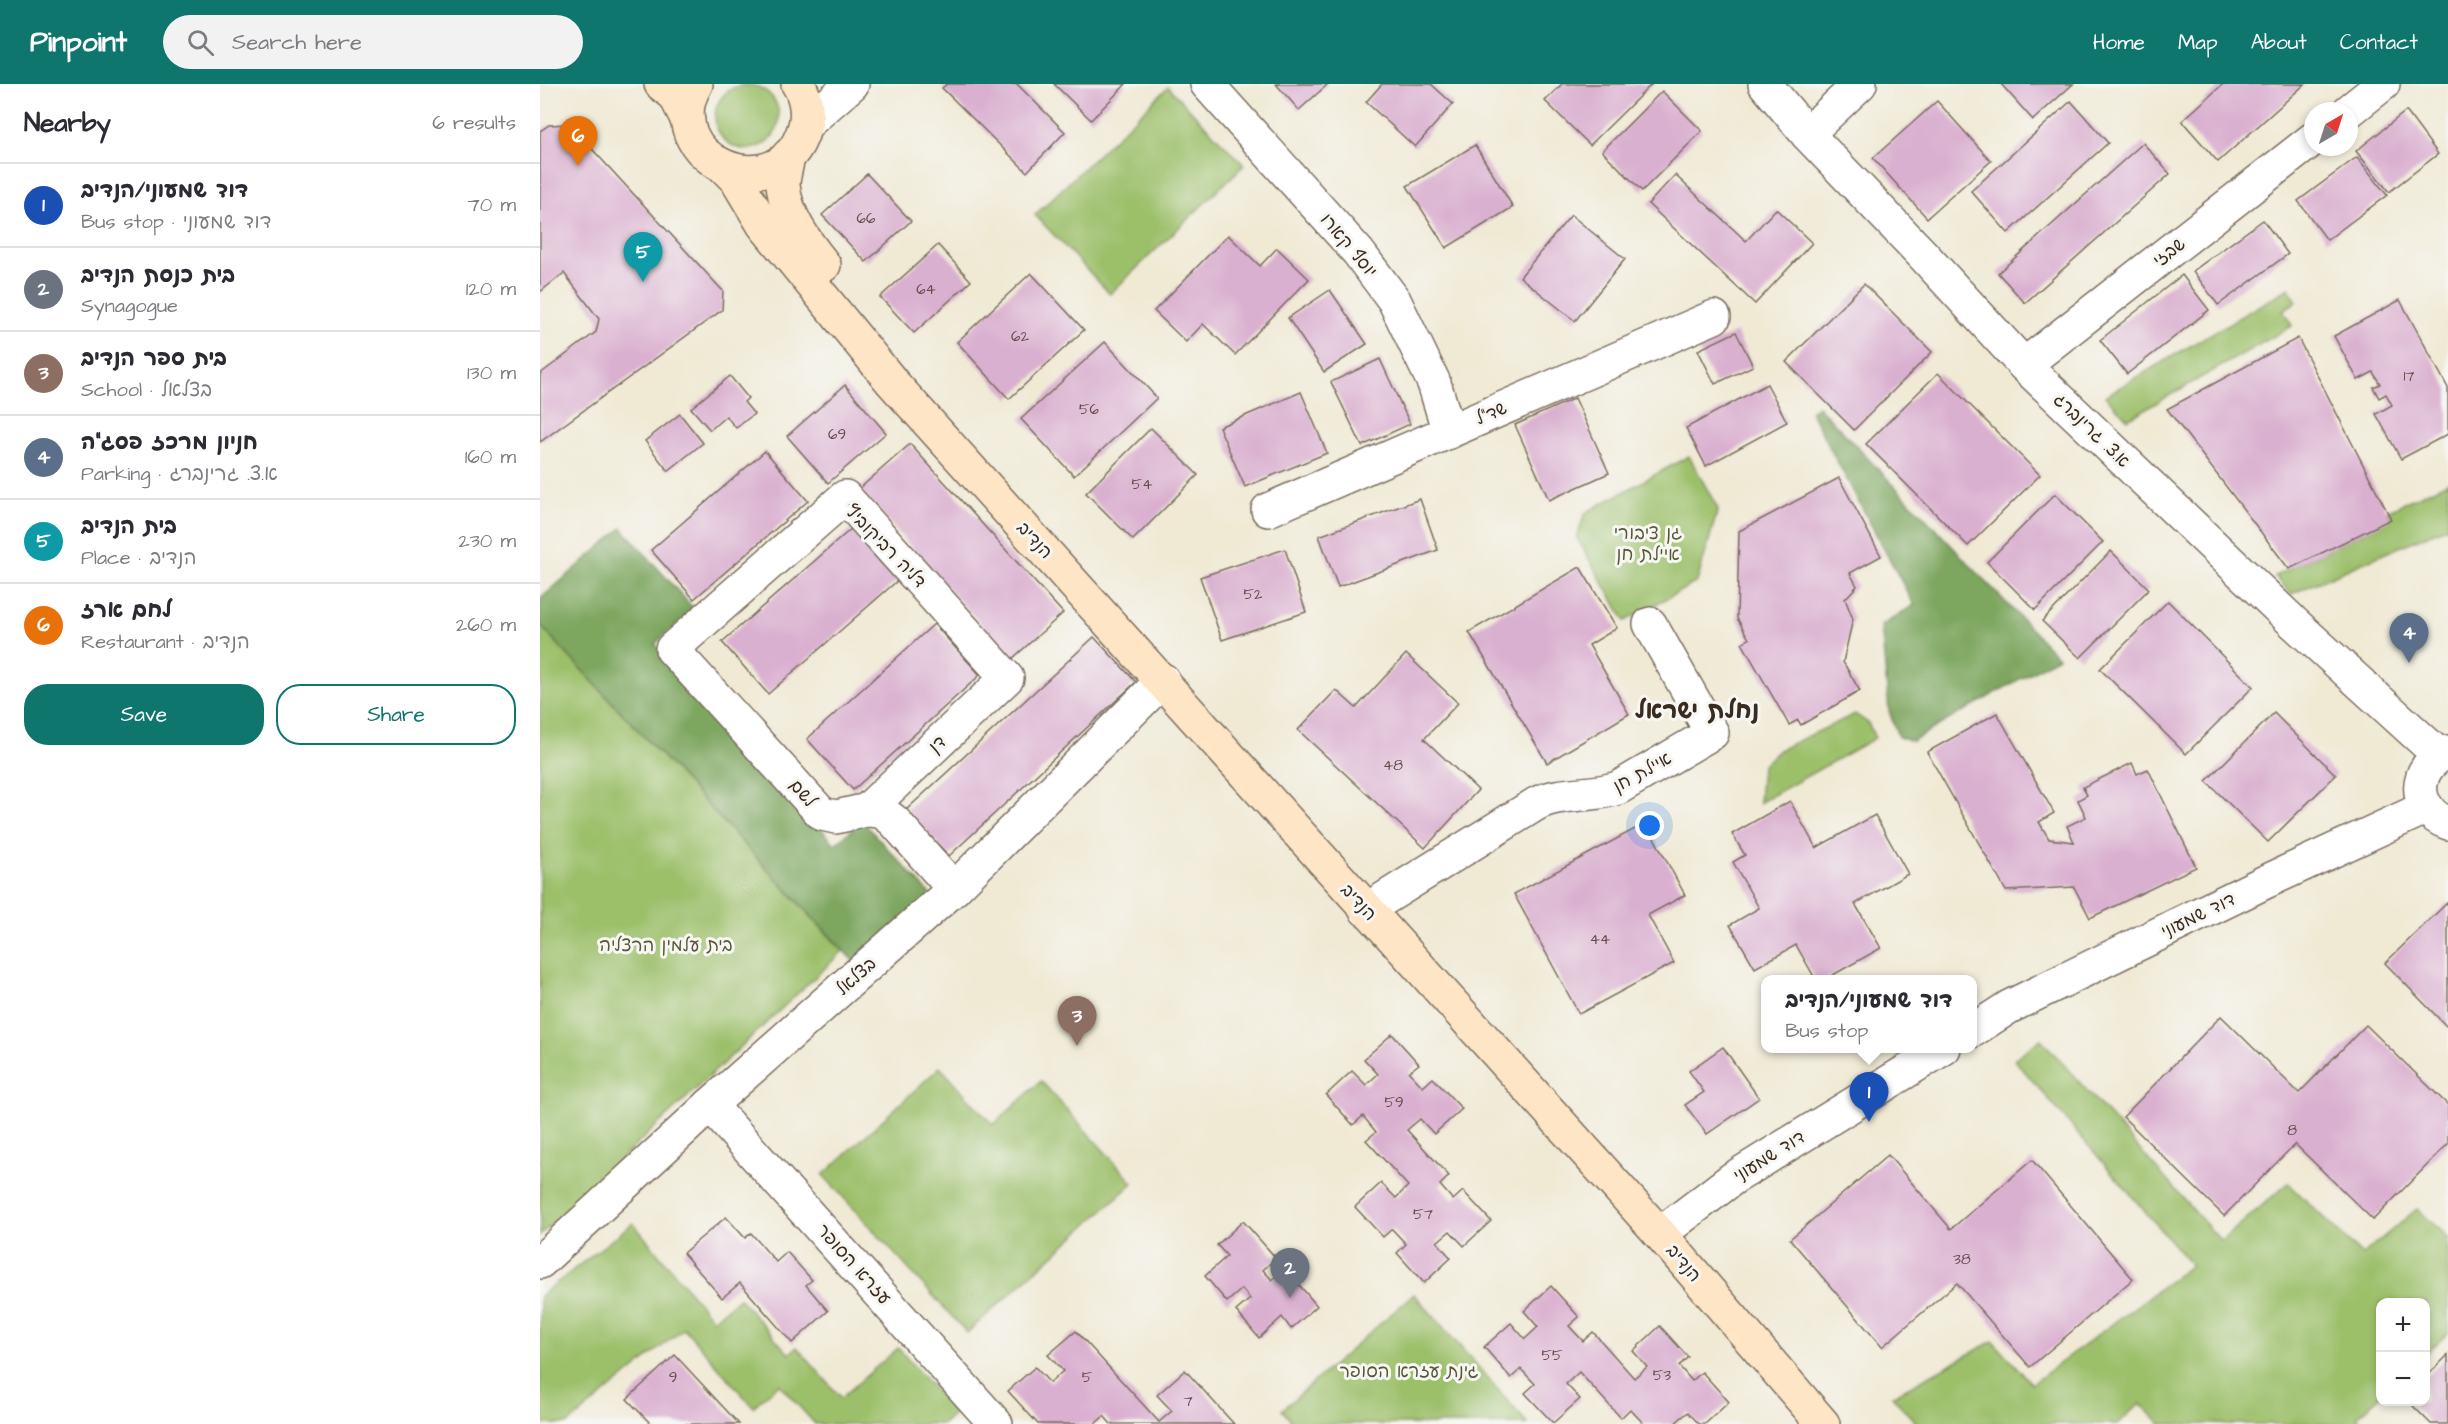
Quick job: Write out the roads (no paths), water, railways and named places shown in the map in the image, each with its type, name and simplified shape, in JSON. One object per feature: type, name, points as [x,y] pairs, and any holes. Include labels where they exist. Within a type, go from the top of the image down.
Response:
[{"type":"street","points":[[661,84],[675,96],[702,152],[723,166],[736,171],[755,172],[778,164],[796,147],[806,124],[806,106],[798,84]]},
{"type":"street","points":[[688,121],[688,106],[696,84]]},
{"type":"street","points":[[806,124],[852,84]]},
{"type":"street","name":"יוסף קארו","points":[[1207,84],[1358,252],[1394,300],[1434,383],[1449,432]]},
{"type":"street","name":"א.צ. גרינברג","points":[[1765,84],[1807,134],[2024,365],[2293,622],[2443,754]]},
{"type":"street","points":[[1807,134],[1860,84]]},
{"type":"street","points":[[2358,104],[2383,84]]},
{"type":"street","name":"שבזי","points":[[2024,365],[2304,146]]},
{"type":"street","name":"הנדיב","points":[[788,156],[783,184],[791,217],[803,240],[861,311],[892,382]]},
{"type":"street","name":"הנדיב","points":[[723,166],[736,179],[763,224],[892,382],[1660,1234],[1823,1424]]},
{"type":"street","name":"שד\"ל","points":[[1268,510],[1714,317]]},
{"type":"street","name":"'דליה רביקוביץ","points":[[672,649],[845,497],[1007,678]]},
{"type":"street","name":"איילת חן","points":[[1366,910],[1549,797],[1602,794],[1618,788],[1712,733],[1650,624]]},
{"type":"street","name":"לשם","points":[[672,649],[822,814],[836,817],[867,810]]},
{"type":"street","name":"דן","points":[[867,810],[1007,678]]},
{"type":"street","name":"בצלאל","points":[[540,1262],[710,1104],[954,889],[1163,680]]},
{"type":"street","points":[[2438,815],[2421,793],[2421,782],[2424,771],[2443,754]]},
{"type":"street","points":[[867,810],[881,811],[894,821],[954,889]]},
{"type":"street","name":"דוד שמעוני","points":[[1977,1028],[2019,1002],[2263,883],[2438,815]]},
{"type":"street","name":"דוד שמעוני","points":[[1660,1234],[1732,1179],[1936,1053]]},
{"type":"street","name":"עזרא הסופר","points":[[710,1104],[992,1423]]},
{"type":"place","name":"לחם ארז","points":[[578,166]]},
{"type":"place","name":"בית הנדיב","points":[[643,282]]},
{"type":"place","name":"חניון מרכז פסג\"ה","points":[[2409,663]]},
{"type":"place","name":"בית ספר הנדיב","points":[[1077,1046]]},
{"type":"place","name":"דוד שמעוני/הנדיב","points":[[1869,1122]]},
{"type":"place","name":"בית כנסת הנדיב","points":[[1290,1298]]},
{"type":"district","name":"נחלת ישראל","points":[[1697,710]]},
{"type":"park label","name":"גן ציבורי איילת חן","points":[[1648,543]]},
{"type":"park label","name":"בית עלמין הרצליה","points":[[666,945]]},
{"type":"park label","name":"גינת עזרא הסופר","points":[[1409,1371]]}]
